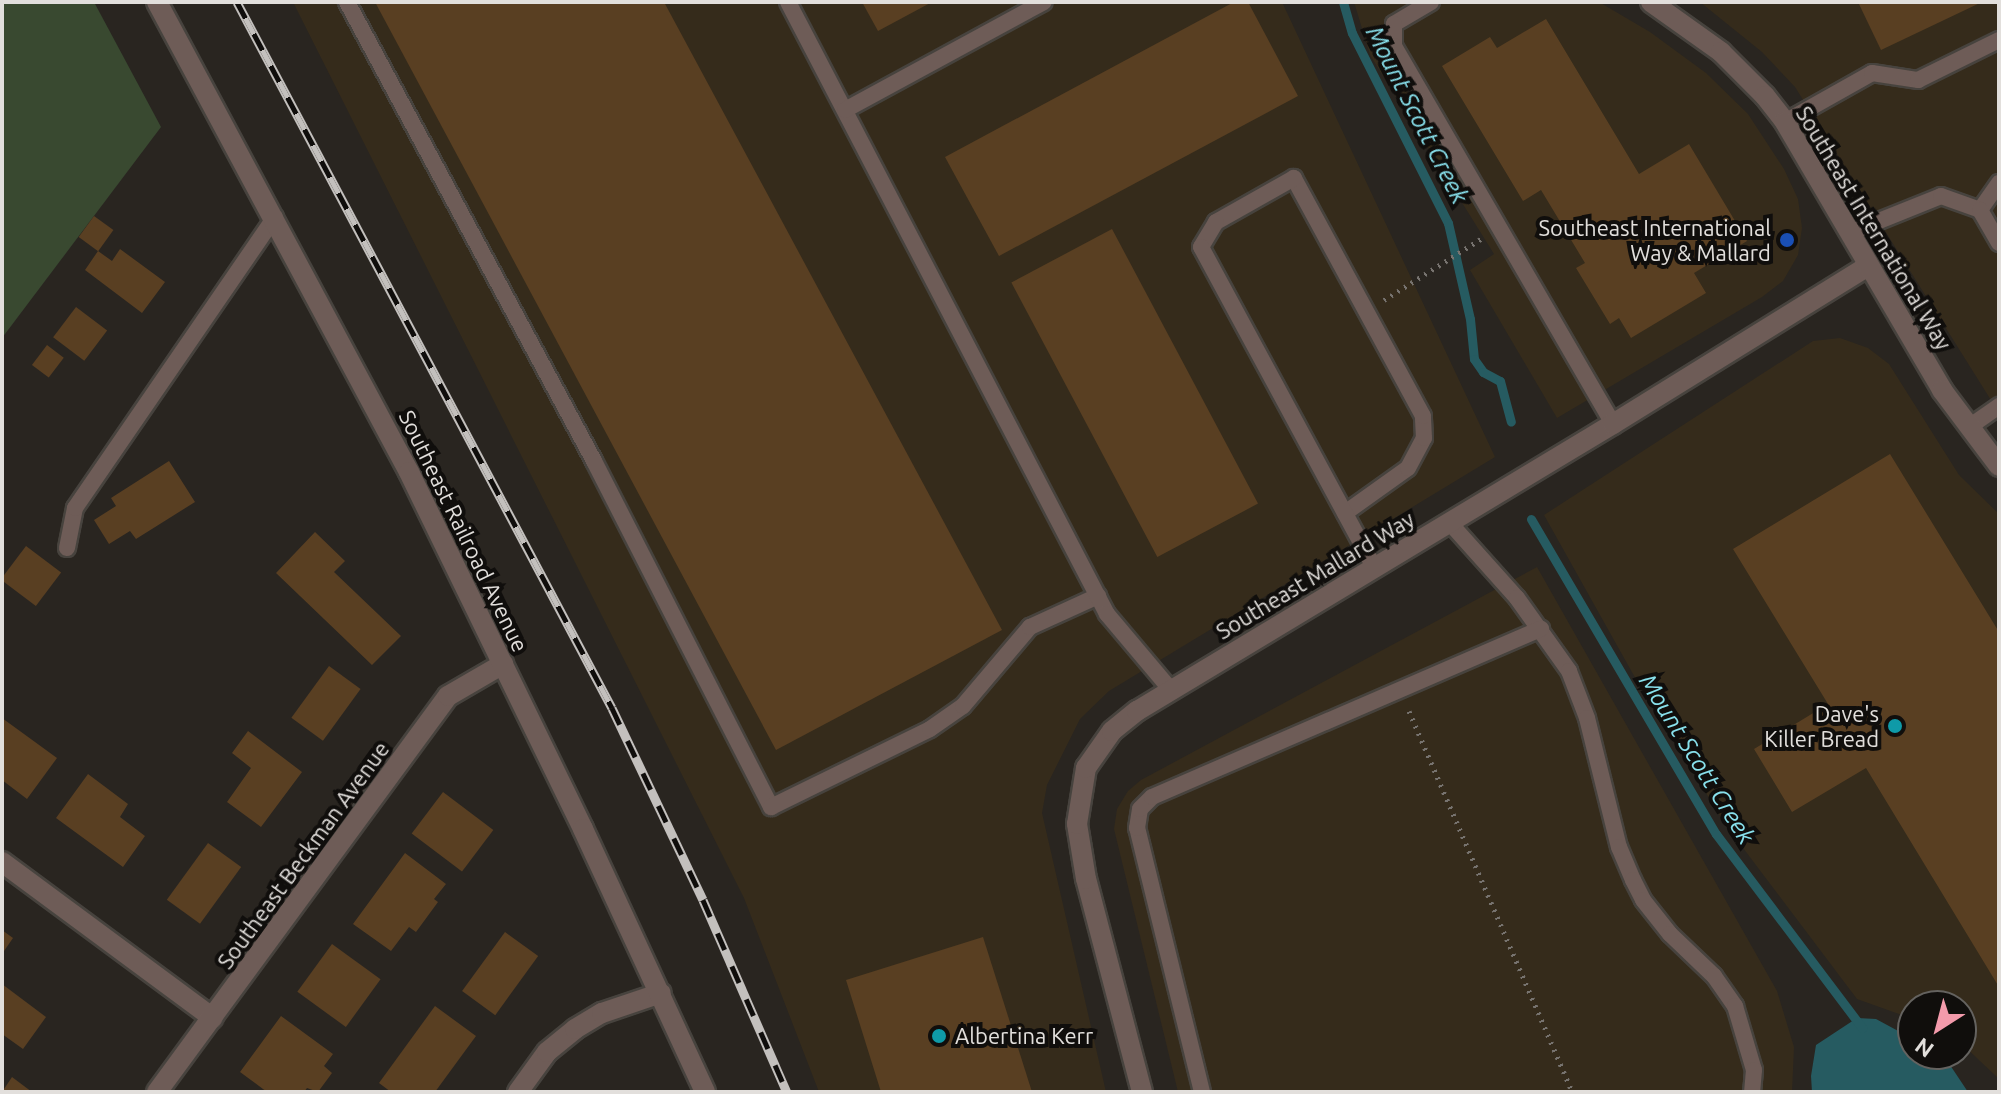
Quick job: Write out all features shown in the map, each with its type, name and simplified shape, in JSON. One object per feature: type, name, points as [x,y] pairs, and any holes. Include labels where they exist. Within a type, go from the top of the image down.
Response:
[{"type":"street","name":"Southeast Railroad Avenue","points":[[157,2],[275,217],[409,472],[661,993],[705,1092]]},
{"type":"street","name":"Southeast International Way","points":[[1651,2],[1721,52],[1765,96],[1785,122],[1868,266],[1969,427],[1999,466]]},
{"type":"street","name":"Southeast Mallard Way","points":[[1142,1092],[1086,879],[1077,824],[1080,792],[1097,749],[1120,724],[1171,690],[1613,424],[1868,266]]},
{"type":"street","name":"Southeast Beckman Avenue","points":[[157,1092],[448,696],[503,664]]},
{"type":"street","points":[[2,862],[213,1018]]},
{"type":"street","points":[[518,1092],[547,1052],[575,1029],[602,1013],[661,993]]},
{"type":"lane","points":[[347,2],[594,461],[771,807],[930,729],[963,706],[1030,627],[1098,596]]},
{"type":"lane","points":[[788,2],[1107,614],[1171,690]]},
{"type":"lane","points":[[845,110],[1044,2]]},
{"type":"lane","points":[[1431,2],[1394,24],[1394,46],[1613,424]]},
{"type":"lane","points":[[1785,122],[1872,73],[1918,80],[1999,40]]},
{"type":"lane","points":[[1345,513],[1408,468],[1424,438],[1423,416],[1294,178],[1216,222],[1201,247],[1374,567]]},
{"type":"lane","points":[[1980,210],[1999,183]]},
{"type":"lane","points":[[1849,233],[1941,196],[1980,210],[1999,243]]},
{"type":"lane","points":[[67,548],[75,508],[275,217]]},
{"type":"lane","points":[[1969,427],[1999,406]]},
{"type":"lane","points":[[1449,522],[1541,629],[1569,671],[1587,718],[1619,847],[1633,880],[1670,934],[1714,976],[1735,1006],[1754,1070],[1752,1092]]},
{"type":"lane","points":[[1202,1092],[1137,828],[1140,809],[1152,797],[1541,629]]},
{"type":"path","points":[[1366,311],[1499,228]]},
{"type":"path","points":[[1401,691],[1572,1092]]},
{"type":"shaded area","points":[[293,2],[1282,2],[1495,457],[1109,691],[1080,719],[1047,785],[1042,813],[1106,1092],[819,1092],[744,898]]},
{"type":"shaded area","points":[[1354,2],[1599,2],[1650,32],[1706,73],[1748,114],[1784,169],[1798,199],[1802,228],[1798,255],[1783,281],[1762,297],[1557,418],[1470,270],[1494,254],[1370,55]]},
{"type":"shaded area","points":[[1700,2],[1999,2],[1999,413],[1795,87],[1762,52]]},
{"type":"shaded area","points":[[1840,338],[1868,348],[1889,364],[1959,475],[1999,514],[1999,1079],[1977,1058],[1977,990],[1897,990],[1897,1013],[1857,999],[1725,824],[1633,674],[1544,515],[1813,341]]},
{"type":"shaded area","points":[[1537,567],[1777,991],[1794,1047],[1792,1092],[1178,1092],[1114,829],[1117,809],[1128,791],[1141,780]]},
{"type":"green space","points":[[2,2],[94,2],[161,127],[2,338]]},
{"type":"water","points":[[1857,1018],[1876,1019],[1897,1030],[1897,1070],[1953,1070],[1968,1092],[1812,1092],[1816,1045]]},
{"type":"building","points":[[375,2],[664,2],[1002,630],[776,750]]},
{"type":"building","points":[[862,2],[932,2],[878,31]]},
{"type":"building","points":[[1234,2],[1248,2],[1298,96],[999,256],[945,157]]},
{"type":"building","points":[[1858,2],[1982,2],[1881,50]]},
{"type":"building","points":[[1546,19],[1639,174],[1689,144],[1747,241],[1694,273],[1706,293],[1631,338],[1619,318],[1610,324],[1576,268],[1585,263],[1541,190],[1523,201],[1442,66],[1490,37],[1497,48]]},
{"type":"building","points":[[94,216],[113,230],[98,251],[79,237]]},
{"type":"building","points":[[1112,229],[1258,504],[1157,557],[1011,283]]},
{"type":"building","points":[[120,249],[165,282],[142,313],[85,270],[98,251],[112,261]]},
{"type":"building","points":[[76,307],[107,330],[84,361],[53,337]]},
{"type":"building","points":[[47,345],[64,358],[49,378],[32,365]]},
{"type":"building","name":"Dave's Killer Bread","points":[[1890,454],[1999,632],[1999,987],[1866,768],[1792,812],[1754,749],[1828,704],[1733,549]]},
{"type":"building","points":[[169,461],[195,502],[136,539],[130,531],[109,544],[94,520],[116,506],[111,498]]},
{"type":"building","points":[[315,532],[345,561],[334,572],[401,636],[372,665],[276,573]]},
{"type":"building","points":[[26,546],[61,572],[36,606],[2,581]]},
{"type":"building","points":[[329,666],[361,689],[323,741],[291,718]]},
{"type":"building","points":[[2,718],[57,758],[27,799],[2,780]]},
{"type":"building","points":[[248,731],[302,772],[261,827],[227,802],[251,768],[232,753]]},
{"type":"building","points":[[88,774],[128,804],[120,817],[145,836],[123,867],[56,818]]},
{"type":"building","points":[[443,792],[493,830],[462,871],[412,834]]},
{"type":"building","points":[[208,843],[241,867],[200,924],[167,900]]},
{"type":"building","points":[[405,853],[446,884],[434,899],[438,902],[416,932],[409,927],[391,951],[353,924]]},
{"type":"building","points":[[2,930],[13,938],[2,954]]},
{"type":"building","points":[[505,932],[538,956],[495,1015],[462,991]]},
{"type":"building","name":"Albertina Kerr","points":[[983,937],[1032,1092],[881,1092],[846,980]]},
{"type":"building","points":[[332,944],[381,979],[346,1027],[297,992]]},
{"type":"building","points":[[2,984],[46,1017],[23,1049],[2,1034]]},
{"type":"building","points":[[435,1006],[476,1036],[435,1092],[391,1092],[379,1083]]},
{"type":"building","points":[[281,1016],[333,1054],[324,1066],[332,1073],[318,1092],[307,1088],[304,1092],[267,1092],[240,1072]]},
{"type":"building","points":[[12,1077],[32,1092],[2,1092]]},
{"type":"waterway","name":"Mount Scott Creek","points":[[1343,2],[1352,33],[1448,223],[1470,319],[1474,359],[1483,372],[1500,381],[1511,422]]},
{"type":"waterway","name":"Mount Scott Creek","points":[[1531,519],[1716,834],[1862,1028]]},
{"type":"railway","points":[[237,2],[612,708],[703,900],[787,1092]]},
{"type":"place","name":"Southeast International Way & Mallard","points":[[1787,240]]},
{"type":"place","name":"Dave's Killer Bread","points":[[1895,726]]},
{"type":"place","name":"Albertina Kerr","points":[[939,1036]]}]
